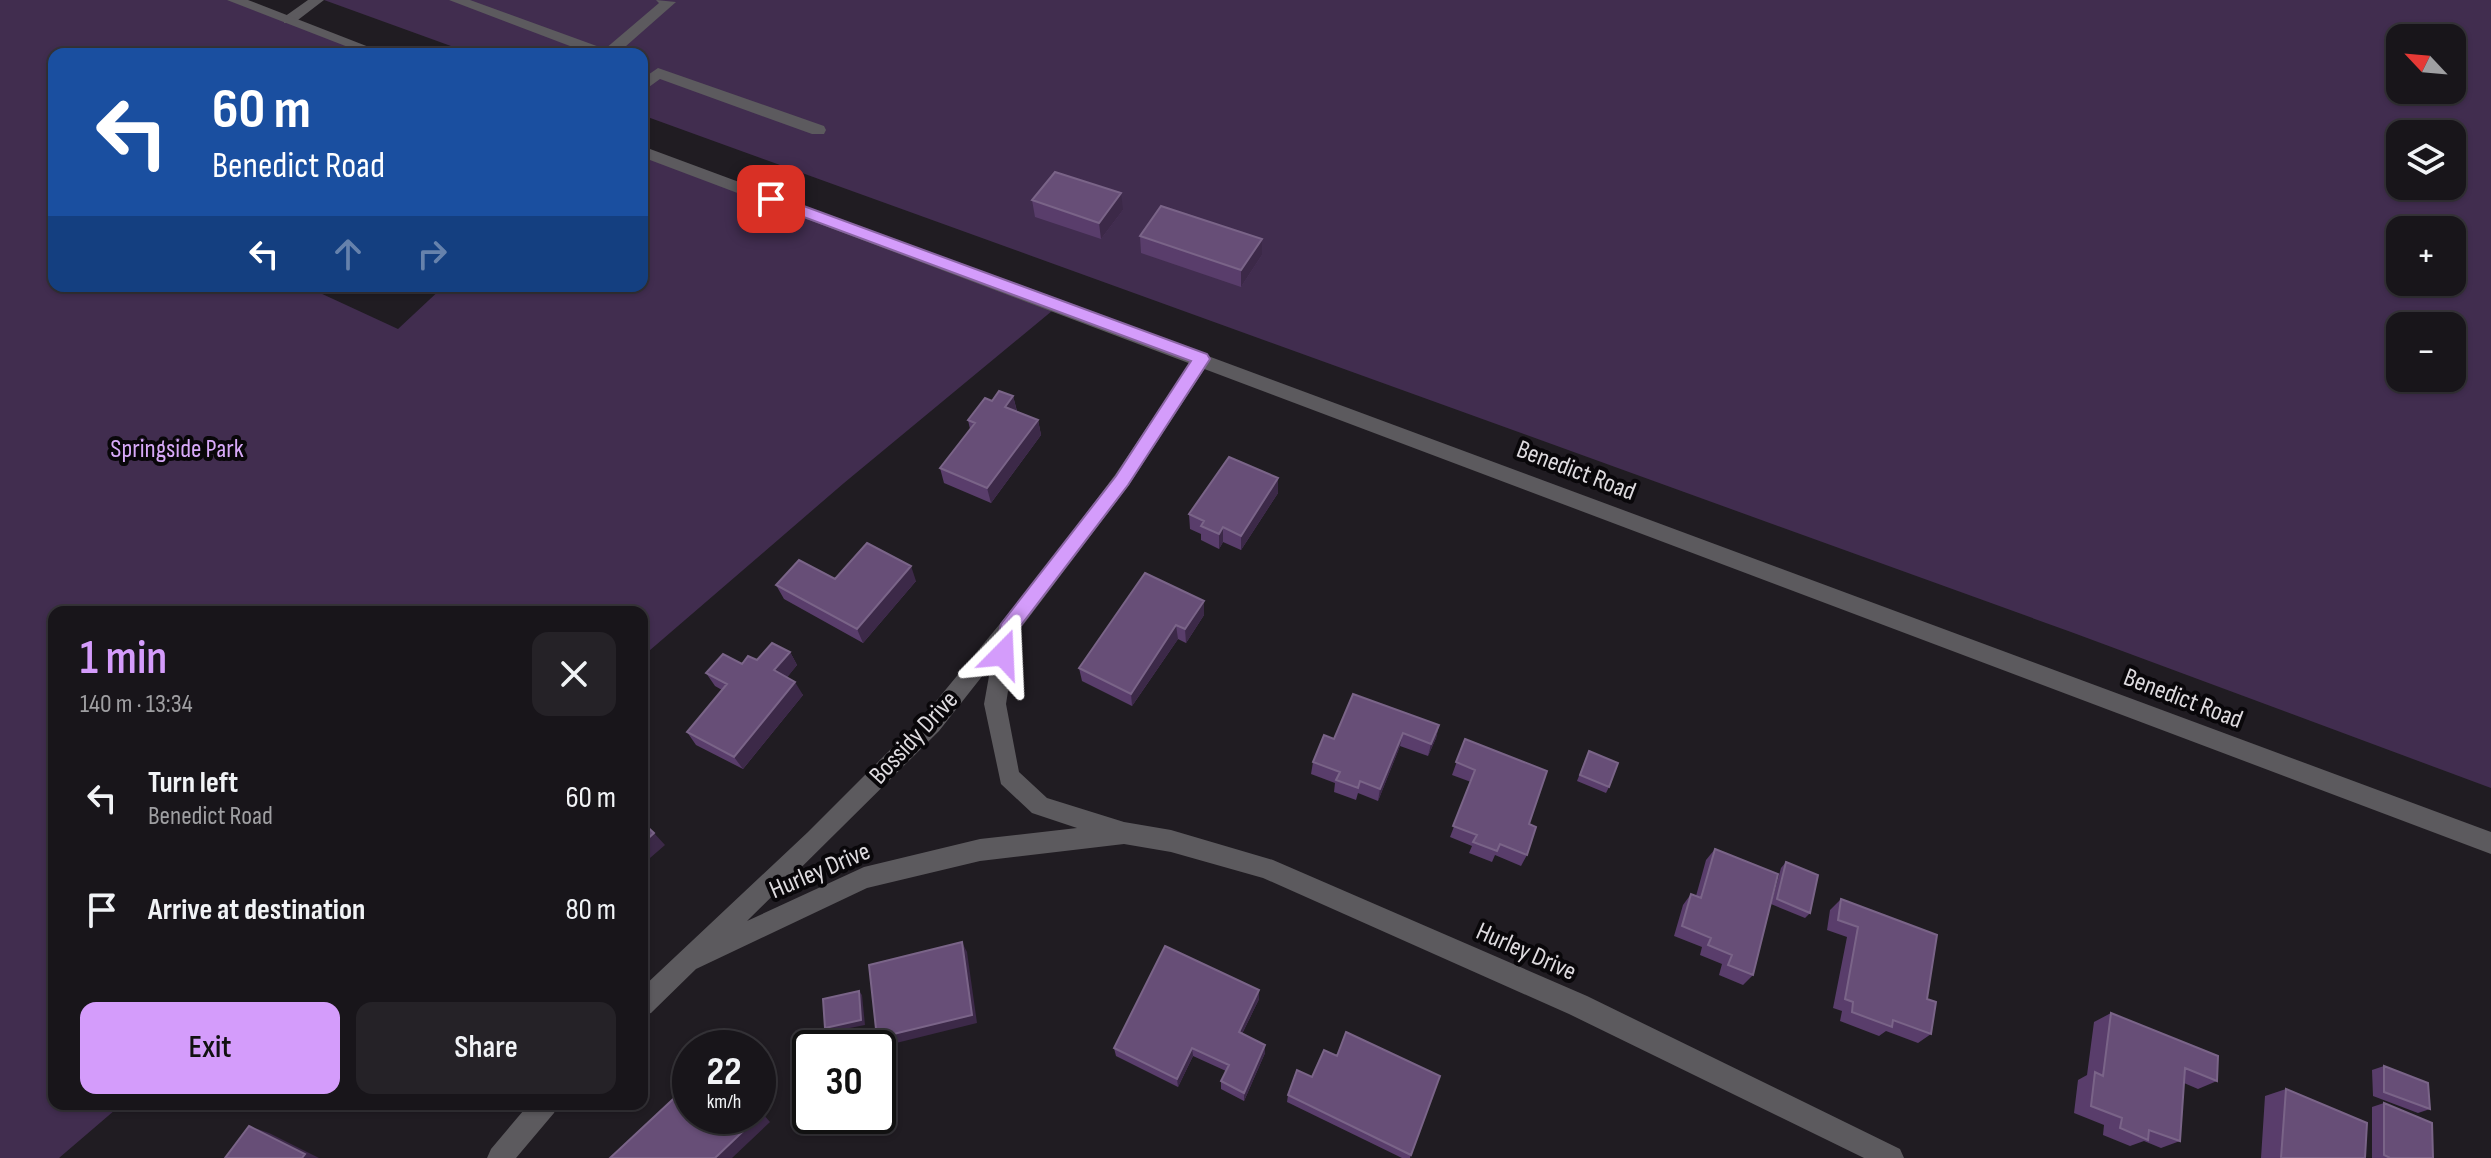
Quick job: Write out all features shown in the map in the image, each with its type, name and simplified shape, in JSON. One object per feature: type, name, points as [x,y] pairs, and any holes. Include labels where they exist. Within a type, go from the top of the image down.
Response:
[{"type":"street","points":[[234,0],[364,48]]},
{"type":"street","points":[[289,20],[317,0]]},
{"type":"street","points":[[456,0],[589,48]]},
{"type":"street","points":[[613,48],[669,2],[663,0]]},
{"type":"street","points":[[648,69],[818,130]]},
{"type":"street","points":[[648,82],[658,73]]},
{"type":"street","name":"Benedict Road","points":[[648,153],[2491,843]]},
{"type":"street","name":"Bossidy Drive","points":[[648,998],[816,840],[931,724],[1008,630],[1122,480],[1202,359]]},
{"type":"street","name":"Hurley Drive","points":[[1008,630],[995,704],[1009,777],[1040,806],[1124,833],[1171,841],[1265,868],[1578,1005],[1891,1158]]},
{"type":"street","name":"Hurley Drive","points":[[687,961],[864,878],[980,850],[1124,833]]},
{"type":"street","points":[[500,1158],[540,1110]]},
{"type":"green space","name":"Springside Park","points":[[0,0],[234,0],[364,48],[48,48],[48,292],[318,292],[398,329],[438,292],[648,292],[648,153],[1058,306],[844,483],[648,652],[648,606],[48,606],[48,1110],[115,1110],[59,1158],[0,1158]]},
{"type":"green space","points":[[324,0],[2491,0],[2491,788],[2071,632],[648,117],[648,48],[456,48]]},
{"type":"building","points":[[1055,172],[1121,193],[1099,223],[1032,200]]},
{"type":"building","points":[[1161,206],[1262,239],[1241,270],[1140,236]]},
{"type":"building","points":[[999,391],[1013,396],[1005,407],[1038,420],[987,488],[940,468],[975,423],[968,420],[985,398],[992,401]]},
{"type":"building","points":[[1229,457],[1278,478],[1241,536],[1223,527],[1219,534],[1201,526],[1204,521],[1189,514]]},
{"type":"building","points":[[867,543],[911,566],[857,629],[776,585],[799,560],[835,579]]},
{"type":"building","points":[[1145,573],[1204,601],[1185,629],[1176,625],[1131,694],[1079,668]]},
{"type":"building","points":[[772,643],[790,652],[774,670],[795,682],[734,757],[687,732],[727,684],[706,673],[723,654],[742,664],[748,656],[757,660]]},
{"type":"building","points":[[1353,694],[1439,725],[1431,744],[1403,733],[1380,789],[1360,781],[1358,788],[1336,780],[1340,772],[1313,762],[1324,735],[1334,739]]},
{"type":"building","points":[[1465,739],[1547,771],[1529,824],[1536,827],[1527,855],[1500,844],[1497,851],[1473,842],[1477,835],[1453,826],[1475,770],[1456,762]]},
{"type":"building","points":[[1589,751],[1618,763],[1609,787],[1580,775]]},
{"type":"building","points":[[1715,849],[1778,874],[1753,975],[1728,965],[1732,955],[1708,945],[1711,938],[1682,926],[1691,894],[1701,898]]},
{"type":"building","points":[[1786,862],[1818,875],[1810,913],[1777,899]]},
{"type":"building","points":[[1841,899],[1937,935],[1927,999],[1936,1002],[1931,1034],[1893,1020],[1892,1027],[1852,1012],[1853,1002],[1845,999],[1858,927],[1838,920]]},
{"type":"building","points":[[962,942],[972,1015],[896,1033],[896,1030],[876,1030],[869,965]]},
{"type":"building","points":[[1165,946],[1259,990],[1239,1032],[1265,1045],[1244,1093],[1221,1081],[1229,1065],[1192,1048],[1177,1079],[1114,1048]]},
{"type":"building","points":[[859,991],[861,1020],[825,1028],[823,999]]},
{"type":"building","points":[[2111,1013],[2218,1056],[2217,1081],[2185,1068],[2180,1141],[2149,1130],[2148,1140],[2120,1128],[2122,1118],[2091,1106],[2095,1072],[2103,1076]]},
{"type":"building","points":[[1346,1032],[1440,1076],[1411,1155],[1288,1095],[1297,1070],[1312,1077],[1324,1050],[1337,1056]]},
{"type":"building","points":[[2384,1066],[2428,1083],[2430,1109],[2384,1092]]},
{"type":"building","points":[[2286,1089],[2367,1123],[2365,1158],[2281,1158]]},
{"type":"building","points":[[672,1100],[672,1134],[740,1134],[715,1158],[610,1158]]},
{"type":"building","points":[[2384,1103],[2432,1123],[2433,1158],[2390,1158],[2384,1155]]},
{"type":"building","points":[[249,1126],[305,1154],[302,1158],[225,1158]]},
{"type":"route","points":[[771,199],[1202,359],[1122,480],[1008,630],[1003,654]]}]
